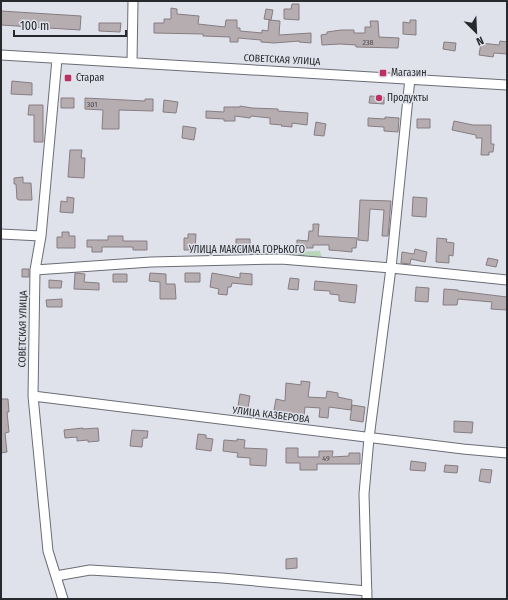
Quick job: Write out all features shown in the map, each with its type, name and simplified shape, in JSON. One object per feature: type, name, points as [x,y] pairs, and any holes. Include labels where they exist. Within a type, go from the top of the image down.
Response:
[{"type":"street","points":[[132,62],[133,1]]},
{"type":"street","name":"СОВЕТСКАЯ УЛИЦА","points":[[1,55],[410,78],[507,85]]},
{"type":"street","name":"СОВЕТСКАЯ УЛИЦА","points":[[57,58],[41,236],[35,270],[33,396],[48,552],[63,599]]},
{"type":"street","points":[[56,576],[90,570],[222,578],[367,595],[364,494],[369,438],[391,268],[410,78]]},
{"type":"street","points":[[1,234],[41,236]]},
{"type":"street","name":"УЛИЦА МАКСИМА ГОРЬКОГО","points":[[35,270],[151,262],[281,259],[391,268],[507,280]]},
{"type":"street","name":"УЛИЦА КАЗБЕРОВА","points":[[33,396],[463,450],[507,453]]},
{"type":"green space","points":[[320,251],[322,258],[250,258],[249,253]]},
{"type":"building","points":[[292,4],[299,4],[299,20],[284,19],[284,9],[291,9]]},
{"type":"building","points":[[171,8],[177,9],[177,14],[199,16],[198,24],[225,27],[226,20],[237,20],[237,28],[240,28],[240,31],[262,33],[262,30],[268,31],[269,20],[280,21],[279,35],[311,33],[311,43],[299,41],[274,43],[238,38],[238,42],[230,42],[230,37],[203,36],[203,34],[154,33],[154,23],[164,23],[164,19],[171,19]]},
{"type":"building","points":[[266,9],[273,10],[271,20],[264,19]]},
{"type":"building","points":[[1,11],[81,16],[80,30],[1,25]]},
{"type":"building","points":[[410,20],[416,20],[416,35],[403,34],[403,22],[410,23]]},
{"type":"building","points":[[370,21],[378,21],[379,37],[399,38],[398,48],[356,47],[356,45],[340,44],[322,45],[321,35],[327,34],[327,32],[354,30],[354,33],[365,33],[365,27],[371,27]]},
{"type":"building","points":[[99,23],[121,23],[120,32],[99,31]]},
{"type":"building","points":[[500,41],[507,42],[507,54],[494,53],[493,57],[479,55],[481,43],[499,45]]},
{"type":"building","points":[[444,42],[456,43],[455,51],[443,49]]},
{"type":"building","points":[[12,81],[32,83],[32,95],[11,94]]},
{"type":"building","points":[[370,96],[384,97],[384,104],[369,103]]},
{"type":"building","points":[[61,98],[74,98],[74,108],[61,108]]},
{"type":"building","points":[[85,98],[145,101],[145,99],[153,99],[153,111],[119,110],[119,129],[102,129],[103,110],[85,109]]},
{"type":"building","points":[[164,100],[178,102],[176,113],[163,112]]},
{"type":"building","points":[[29,105],[43,105],[43,142],[34,142],[34,115],[28,115]]},
{"type":"building","points":[[240,106],[308,113],[307,125],[292,123],[292,127],[281,126],[282,125],[270,124],[270,118],[251,116],[250,118],[235,116],[235,121],[206,118],[206,111],[224,112],[224,107]]},
{"type":"building","points":[[385,117],[399,118],[398,132],[384,131],[384,127],[368,126],[368,118],[385,119]]},
{"type":"building","points":[[417,119],[430,119],[430,128],[417,128]]},
{"type":"building","points":[[454,121],[473,125],[491,125],[491,144],[494,144],[493,152],[489,152],[489,155],[481,155],[482,138],[476,138],[476,135],[452,130]]},
{"type":"building","points":[[316,122],[326,124],[324,136],[314,135]]},
{"type":"building","points":[[183,126],[196,128],[194,140],[182,138]]},
{"type":"building","points":[[70,150],[82,150],[81,158],[85,158],[84,178],[68,177]]},
{"type":"building","points":[[23,177],[23,183],[31,183],[32,200],[17,199],[14,178]]},
{"type":"building","points":[[67,197],[74,198],[73,213],[60,212],[61,201],[67,202]]},
{"type":"building","points":[[413,197],[427,198],[426,217],[412,216]]},
{"type":"building","points":[[360,200],[391,201],[388,236],[382,236],[384,210],[370,209],[368,241],[358,240]]},
{"type":"building","points":[[313,224],[319,224],[318,236],[357,238],[356,248],[352,248],[352,252],[329,250],[329,245],[313,245],[313,248],[297,248],[297,240],[308,241],[309,231],[313,231]]},
{"type":"building","points":[[62,232],[69,232],[69,236],[75,236],[75,248],[57,248],[57,237],[62,237]]},
{"type":"building","points":[[188,234],[196,234],[195,250],[184,250],[184,238],[188,238]]},
{"type":"building","points":[[108,236],[123,236],[123,241],[147,241],[147,250],[133,250],[133,247],[102,247],[102,252],[92,252],[92,247],[87,247],[87,240],[108,240]]},
{"type":"building","points":[[437,238],[447,239],[446,242],[454,243],[453,256],[449,255],[449,263],[436,262]]},
{"type":"building","points":[[236,239],[250,239],[250,249],[236,250]]},
{"type":"building","points":[[415,249],[427,252],[425,262],[411,259],[410,264],[401,263],[402,252],[414,254]]},
{"type":"building","points":[[488,258],[498,260],[496,267],[486,265]]},
{"type":"building","points":[[22,269],[29,269],[29,277],[22,277]]},
{"type":"building","points":[[75,273],[85,274],[84,282],[99,283],[99,290],[74,289]]},
{"type":"building","points":[[150,273],[166,274],[166,284],[175,284],[176,299],[160,299],[160,282],[149,281]]},
{"type":"building","points":[[185,273],[200,273],[200,282],[185,282]]},
{"type":"building","points":[[212,273],[240,278],[240,273],[252,274],[252,285],[232,283],[231,287],[228,287],[227,295],[218,294],[219,289],[210,287]]},
{"type":"building","points":[[113,274],[127,274],[127,282],[113,282]]},
{"type":"building","points":[[290,278],[299,279],[298,290],[288,289]]},
{"type":"building","points":[[49,280],[62,281],[61,288],[49,288]]},
{"type":"building","points":[[315,281],[357,285],[355,303],[339,301],[339,295],[330,294],[330,291],[314,290]]},
{"type":"building","points":[[416,287],[429,288],[428,302],[415,301]]},
{"type":"building","points":[[444,289],[507,297],[507,310],[491,309],[492,302],[458,299],[457,305],[443,305]]},
{"type":"building","points":[[62,299],[62,307],[47,307],[46,300]]},
{"type":"building","points":[[301,381],[310,382],[308,397],[326,398],[327,391],[338,393],[338,397],[352,400],[351,410],[329,407],[328,418],[319,417],[320,408],[305,407],[304,416],[284,414],[284,412],[274,410],[276,399],[285,401],[286,383],[301,385]]},
{"type":"building","points":[[240,394],[250,396],[248,408],[238,406]]},
{"type":"building","points":[[1,399],[8,399],[9,412],[7,412],[9,432],[5,433],[7,452],[1,453]]},
{"type":"building","points":[[352,405],[365,407],[363,422],[350,420]]},
{"type":"building","points":[[454,421],[473,422],[472,433],[454,432]]},
{"type":"building","points":[[98,428],[99,441],[77,441],[77,437],[65,438],[64,430]]},
{"type":"building","points":[[132,430],[148,431],[147,438],[143,438],[142,447],[130,446]]},
{"type":"building","points":[[198,434],[206,435],[206,438],[213,439],[211,451],[196,449]]},
{"type":"building","points":[[237,439],[245,440],[244,448],[267,449],[266,466],[250,465],[250,458],[237,457],[238,453],[223,451],[224,440],[237,441]]},
{"type":"building","points":[[286,448],[298,448],[298,457],[319,457],[319,451],[333,451],[332,457],[349,456],[349,453],[360,453],[360,464],[317,464],[317,470],[300,470],[300,463],[286,463]]},
{"type":"building","points":[[411,461],[426,463],[425,471],[410,470]]},
{"type":"building","points":[[445,465],[458,466],[457,473],[444,472]]},
{"type":"building","points":[[481,469],[492,470],[490,483],[479,481]]},
{"type":"building","points":[[297,558],[297,568],[286,569],[286,559]]},
{"type":"place","name":"Магазин","points":[[383,73]]},
{"type":"place","name":"Старая","points":[[68,78]]},
{"type":"place","name":"Продукты","points":[[379,98]]}]
